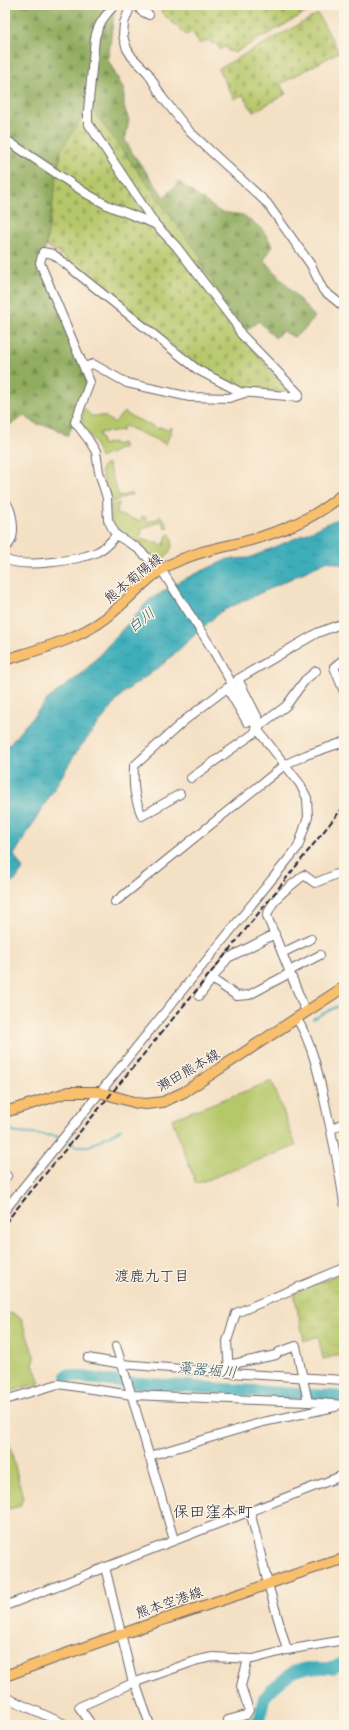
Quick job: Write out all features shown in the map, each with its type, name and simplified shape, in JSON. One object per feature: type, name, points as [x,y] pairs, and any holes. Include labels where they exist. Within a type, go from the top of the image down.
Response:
[{"type":"main road","name":"熊本菊陽線","points":[[5,660],[60,642],[93,626],[104,619],[169,565],[192,554],[264,536],[299,522],[328,506],[344,493]]},
{"type":"main road","name":"瀬田熊本線","points":[[5,1112],[69,1092],[99,1092],[137,1103],[146,1104],[163,1102],[184,1092],[344,987]]},
{"type":"main road","name":"熊本空港線","points":[[5,1676],[120,1634],[268,1584],[301,1571],[344,1559]]},
{"type":"street","points":[[5,1210],[298,847],[308,817],[307,798],[300,784],[286,764],[257,729],[213,650],[162,571],[136,547],[116,535],[108,520],[107,498],[99,472],[96,452],[91,442],[76,422],[90,382],[40,263],[43,252],[52,254],[198,370],[240,392],[298,397],[299,394],[241,334],[235,323],[176,246],[155,224],[88,123],[95,38],[98,26],[105,14],[115,5]]},
{"type":"street","points":[[131,5],[124,23],[123,36],[132,57],[148,73],[162,97],[190,132],[267,203],[311,265],[323,290],[344,307]]},
{"type":"street","points":[[138,5],[141,11],[149,16]]},
{"type":"street","points":[[5,139],[87,194],[109,206],[155,224]]},
{"type":"street","points":[[85,370],[87,366],[93,364],[127,382],[190,397],[229,398],[245,393]]},
{"type":"street","points":[[5,501],[8,505],[13,532],[11,542],[5,547]]},
{"type":"street","points":[[5,559],[15,563],[34,564],[74,558],[96,552],[107,545],[116,535]]},
{"type":"street","points":[[257,729],[258,718],[238,679],[317,633],[338,625],[344,625]]},
{"type":"street","points":[[344,659],[334,667],[344,692]]},
{"type":"street","points":[[191,778],[253,734],[263,722],[286,706],[305,680],[316,671]]},
{"type":"street","points":[[180,794],[142,816],[134,799],[134,766],[185,720],[227,688],[249,725],[257,729]]},
{"type":"street","points":[[115,902],[286,764],[317,750],[344,742]]},
{"type":"street","points":[[306,1012],[267,916],[270,907],[277,897],[304,875],[315,883],[344,870]]},
{"type":"street","points":[[199,996],[228,958],[275,934]]},
{"type":"street","points":[[282,953],[311,939]]},
{"type":"street","points":[[212,979],[237,996],[249,995],[320,955]]},
{"type":"street","points":[[297,1019],[313,1054],[331,1130],[344,1203]]},
{"type":"street","points":[[331,1130],[344,1122]]},
{"type":"street","points":[[228,1369],[227,1341],[236,1312],[344,1268]]},
{"type":"street","points":[[116,1346],[174,1540]]},
{"type":"street","points":[[228,1369],[276,1355],[279,1352],[296,1346],[308,1400]]},
{"type":"street","points":[[88,1358],[122,1364],[228,1369],[344,1380]]},
{"type":"street","points":[[5,1400],[58,1384],[131,1393],[308,1400],[344,1405],[263,1422],[149,1456]]},
{"type":"street","points":[[5,1606],[344,1476]]},
{"type":"street","points":[[250,1511],[268,1584],[287,1650]]},
{"type":"street","points":[[105,1567],[120,1634],[134,1682],[150,1725]]},
{"type":"street","points":[[87,1725],[89,1721],[79,1707],[134,1682],[198,1660],[213,1657],[253,1659],[287,1650],[344,1640]]},
{"type":"street","points":[[228,1720],[246,1715],[249,1710],[241,1686],[248,1659]]},
{"type":"street","points":[[5,1697],[67,1725]]},
{"type":"green space","points":[[5,5],[115,5],[108,60],[124,90],[124,107],[129,120],[125,140],[131,151],[164,197],[179,182],[220,212],[243,215],[261,228],[273,246],[264,260],[315,317],[306,328],[294,337],[283,331],[275,338],[259,321],[241,334],[211,299],[213,281],[198,262],[202,259],[61,151],[46,246],[40,263],[90,382],[75,422],[67,436],[54,427],[37,424],[24,416],[5,428]]},
{"type":"green space","points":[[167,5],[314,5],[316,7],[234,53],[232,51],[229,52],[225,46],[220,50],[215,42],[212,44],[208,40],[200,44],[192,32],[186,35],[161,12]]},
{"type":"green space","points":[[318,14],[339,52],[280,84],[286,94],[253,112],[243,95],[234,99],[218,69]]},
{"type":"green space","points":[[89,105],[202,259],[198,262],[213,281],[212,283],[219,292],[211,299],[267,366],[291,391],[279,392],[239,387],[201,368],[57,252],[46,246],[61,151]]},
{"type":"green space","points":[[84,408],[91,416],[104,416],[114,423],[124,412],[159,429],[160,427],[168,430],[170,427],[172,428],[166,444],[125,426],[122,428],[122,432],[120,430],[110,433],[109,431],[99,433],[103,445],[113,442],[115,445],[122,443],[124,447],[100,458],[95,443],[81,423]]},
{"type":"green space","points":[[108,464],[119,497],[133,494],[109,503],[101,470],[104,465]]},
{"type":"green space","points":[[119,503],[116,514],[141,521],[142,516],[145,517],[148,522],[160,518],[159,516],[166,522],[168,527],[165,528],[162,521],[142,529],[140,539],[164,545],[167,535],[170,534],[172,539],[171,548],[167,556],[156,565],[121,535],[113,525],[109,506]]},
{"type":"green space","points":[[272,1081],[296,1146],[196,1184],[172,1119]]},
{"type":"green space","points":[[344,1272],[344,1354],[323,1359],[318,1336],[304,1341],[294,1293]]},
{"type":"green space","points":[[11,1313],[21,1318],[35,1359],[33,1364],[40,1383],[5,1393],[5,1316]]},
{"type":"green space","points":[[5,1426],[23,1498],[20,1506],[5,1510]]},
{"type":"water","name":"白川","points":[[343,516],[344,565],[328,561],[220,612],[162,665],[123,693],[77,751],[14,855],[23,869],[15,881],[5,886],[5,749],[48,699],[84,672],[148,601],[180,581],[228,559],[249,558]]},
{"type":"waterway","points":[[313,1019],[344,1003]]},
{"type":"waterway","points":[[5,1122],[13,1132],[56,1136],[60,1138]]},
{"type":"waterway","points":[[64,1140],[76,1146],[89,1146],[121,1129]]},
{"type":"waterway","name":"藻器堀川","points":[[67,1375],[111,1381],[344,1397]]},
{"type":"waterway","points":[[253,1725],[260,1718],[264,1698],[273,1688],[293,1672],[306,1668],[333,1668],[344,1662]]},
{"type":"railway","points":[[5,1223],[226,954],[344,806]]},
{"type":"district","name":"渡鹿九丁目","points":[[152,1276]]},
{"type":"district","name":"保田窪本町","points":[[213,1511]]}]
